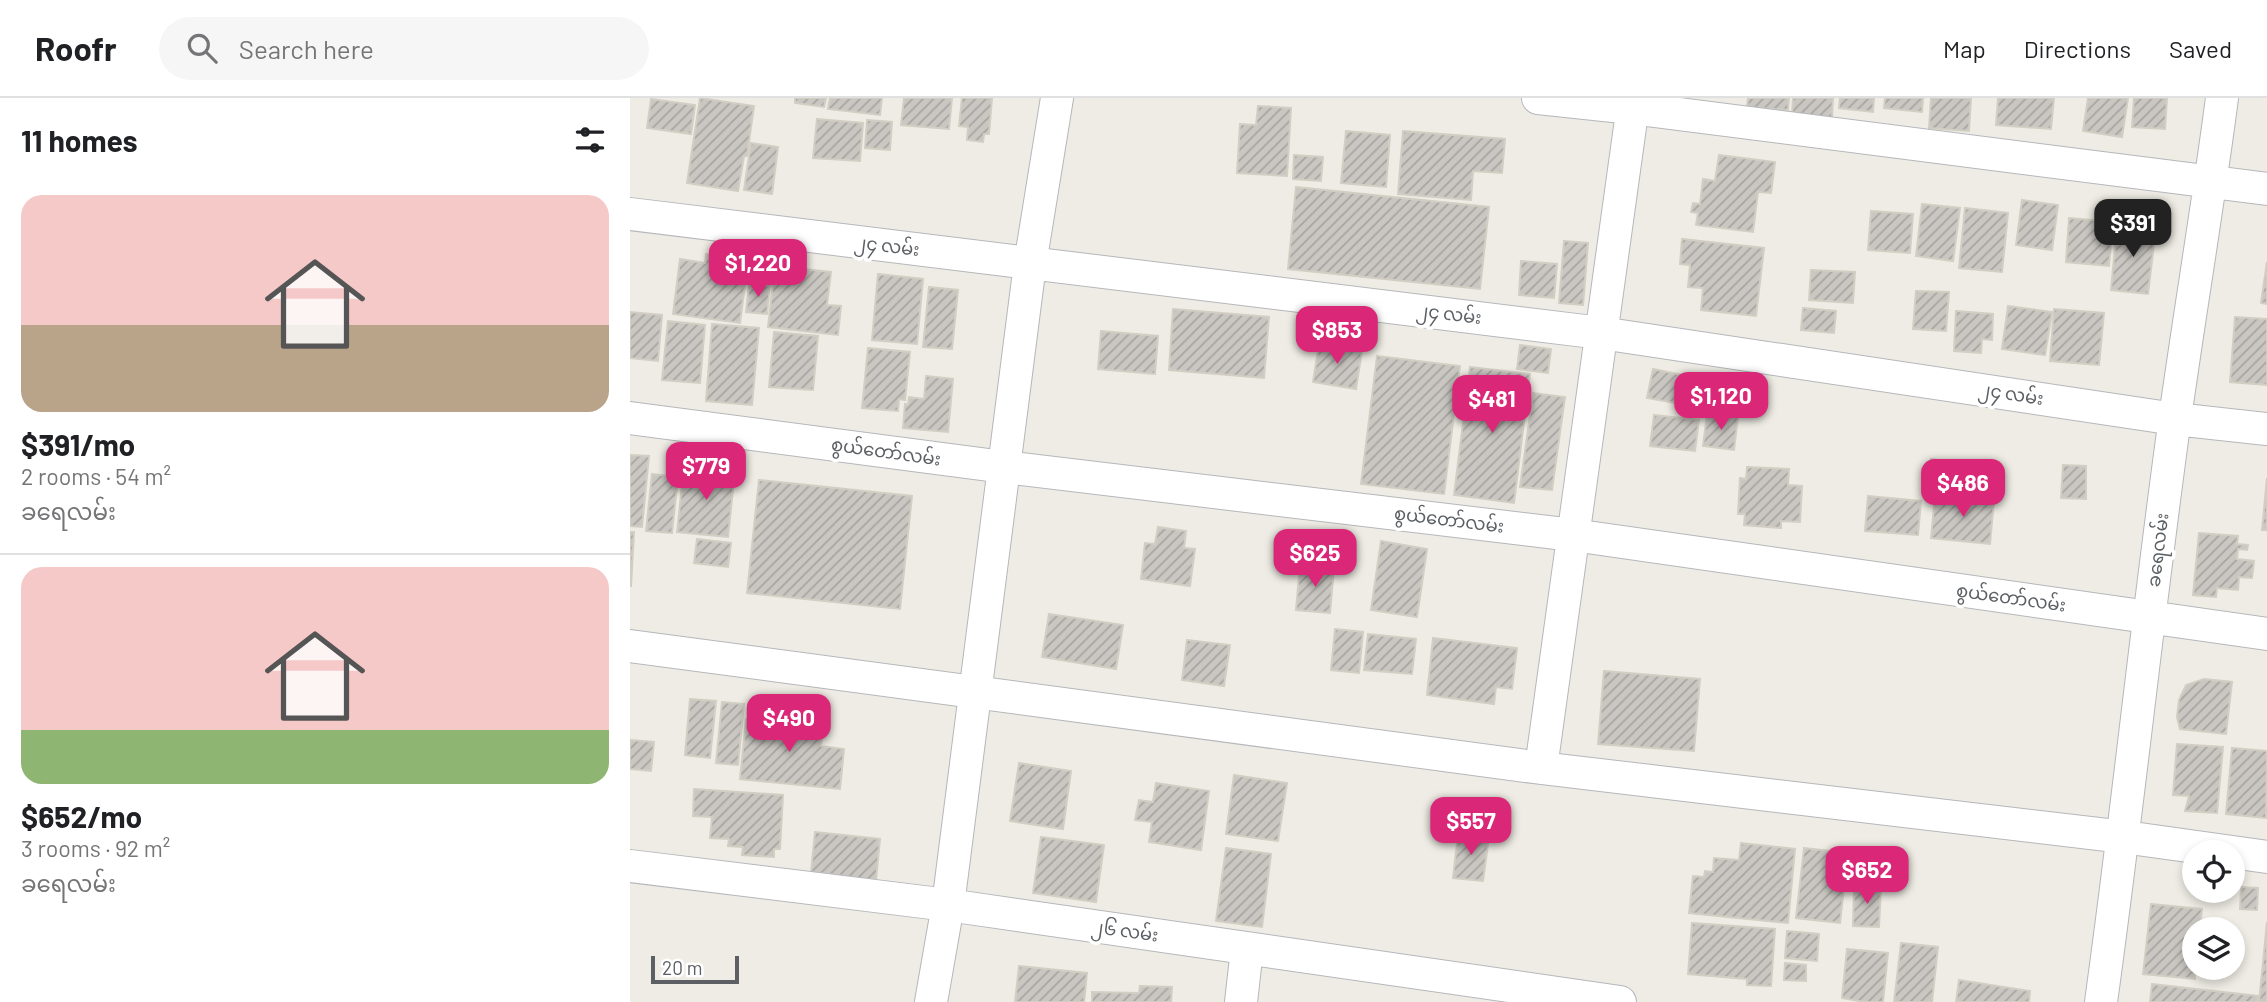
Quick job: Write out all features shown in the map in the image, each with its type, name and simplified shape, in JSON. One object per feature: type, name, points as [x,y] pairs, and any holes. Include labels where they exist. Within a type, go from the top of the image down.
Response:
[{"type":"street","points":[[931,1002],[948,905],[1030,264],[1057,98]]},
{"type":"street","points":[[1538,98],[1633,103],[2267,189]]},
{"type":"street","name":"ခရေလမ်း","points":[[2101,1002],[2175,419],[2222,98]]},
{"type":"street","points":[[1541,768],[1633,103]]},
{"type":"street","name":"၂၄ လမ်း","points":[[630,214],[1601,332],[2175,419],[2267,429]]},
{"type":"street","name":"စွယ်တော်လမ်း","points":[[630,418],[1004,467],[1573,535],[2267,634]]},
{"type":"street","points":[[630,646],[1541,768],[2124,837],[2267,857]]},
{"type":"street","name":"၂၆ လမ်း","points":[[630,866],[948,905],[1620,1002]]},
{"type":"street","points":[[1241,1002],[1247,948]]},
{"type":"building","points":[[700,98],[754,106],[747,156],[744,156],[738,191],[687,183]]},
{"type":"building","points":[[795,98],[826,98],[824,107],[795,103]]},
{"type":"building","points":[[830,98],[882,98],[880,115],[828,109]]},
{"type":"building","points":[[904,98],[952,98],[949,129],[901,125]]},
{"type":"building","points":[[962,98],[992,98],[989,134],[984,134],[983,142],[967,140],[968,127],[959,126]]},
{"type":"building","points":[[1748,98],[1789,98],[1788,110],[1747,107]]},
{"type":"building","points":[[1793,98],[1833,98],[1832,118],[1792,115]]},
{"type":"building","points":[[1840,98],[1874,98],[1873,112],[1839,108]]},
{"type":"building","points":[[1885,98],[1923,98],[1922,112],[1884,108]]},
{"type":"building","points":[[1931,98],[1971,98],[1969,131],[1929,128]]},
{"type":"building","points":[[1998,98],[2054,98],[2051,129],[1996,125]]},
{"type":"building","points":[[2088,98],[2128,98],[2122,137],[2083,131]]},
{"type":"building","points":[[2134,98],[2167,98],[2165,129],[2132,127]]},
{"type":"building","points":[[651,99],[695,105],[691,134],[647,128]]},
{"type":"building","points":[[1258,106],[1291,108],[1287,176],[1237,173],[1240,124],[1256,125]]},
{"type":"building","points":[[817,119],[863,123],[860,161],[813,158]]},
{"type":"building","points":[[867,120],[892,122],[890,150],[865,148]]},
{"type":"building","points":[[1346,131],[1390,135],[1386,187],[1341,183]]},
{"type":"building","points":[[1403,131],[1505,139],[1502,173],[1473,171],[1471,200],[1398,194]]},
{"type":"building","points":[[751,143],[778,147],[772,194],[744,190]]},
{"type":"building","points":[[1294,155],[1323,157],[1321,181],[1293,179]]},
{"type":"building","points":[[1719,155],[1775,162],[1771,193],[1758,192],[1753,232],[1696,225],[1698,213],[1691,212],[1693,203],[1700,204],[1703,179],[1715,181]]},
{"type":"building","points":[[1296,187],[1489,207],[1480,289],[1288,269]]},
{"type":"building","points":[[2022,200],[2058,205],[2052,250],[2016,245]]},
{"type":"building","points":[[1922,204],[1960,208],[1953,261],[1916,256]]},
{"type":"building","points":[[1965,208],[2008,213],[2002,272],[1959,268]]},
{"type":"building","points":[[1871,211],[1913,214],[1910,253],[1868,250]]},
{"type":"building","points":[[2069,218],[2113,222],[2109,266],[2066,262]]},
{"type":"building","points":[[2117,224],[2156,228],[2148,294],[2111,290]]},
{"type":"building","points":[[1682,239],[1764,248],[1756,316],[1701,310],[1703,288],[1688,287],[1690,265],[1680,264]]},
{"type":"building","points":[[1564,241],[1588,243],[1583,305],[1559,303]]},
{"type":"building","points":[[706,254],[734,258],[731,283],[745,285],[740,323],[673,314],[680,259],[705,263]]},
{"type":"building","points":[[1521,261],[1557,264],[1554,298],[1519,295]]},
{"type":"building","points":[[2267,262],[2267,304],[2261,303]]},
{"type":"building","points":[[775,266],[831,272],[827,305],[841,306],[838,335],[768,327]]},
{"type":"building","points":[[1811,270],[1855,272],[1853,303],[1809,300]]},
{"type":"building","points":[[878,274],[923,279],[917,344],[872,340]]},
{"type":"building","points":[[749,284],[770,286],[767,314],[746,312]]},
{"type":"building","points":[[929,287],[958,290],[952,349],[923,347]]},
{"type":"building","points":[[1916,291],[1949,292],[1946,331],[1913,329]]},
{"type":"building","points":[[2008,306],[2052,312],[2045,355],[2002,349]]},
{"type":"building","points":[[1803,308],[1836,311],[1834,333],[1801,330]]},
{"type":"building","points":[[1173,309],[1269,317],[1264,378],[1169,370]]},
{"type":"building","points":[[2054,309],[2104,313],[2099,365],[2050,361]]},
{"type":"building","points":[[1956,311],[1993,314],[1992,340],[1982,339],[1981,353],[1954,351]]},
{"type":"building","points":[[630,312],[662,315],[658,361],[630,358]]},
{"type":"building","points":[[2235,317],[2267,319],[2267,385],[2230,382]]},
{"type":"building","points":[[668,321],[705,325],[700,383],[662,380]]},
{"type":"building","points":[[712,324],[759,328],[752,405],[706,401]]},
{"type":"building","points":[[1101,331],[1158,336],[1155,374],[1098,369]]},
{"type":"building","points":[[774,332],[818,336],[813,390],[769,387]]},
{"type":"building","points":[[1319,344],[1362,351],[1356,389],[1313,382]]},
{"type":"building","points":[[1520,345],[1551,349],[1548,373],[1517,369]]},
{"type":"building","points":[[868,348],[910,352],[905,400],[899,399],[898,411],[862,408]]},
{"type":"building","points":[[1377,356],[1460,366],[1444,494],[1361,484]]},
{"type":"building","points":[[1470,367],[1530,374],[1514,503],[1454,495]]},
{"type":"building","points":[[1653,369],[1698,378],[1693,406],[1647,398]]},
{"type":"building","points":[[926,376],[953,379],[948,432],[903,428],[905,404],[908,405],[909,397],[924,399]]},
{"type":"building","points":[[1705,381],[1735,384],[1732,410],[1702,407]]},
{"type":"building","points":[[1533,393],[1565,397],[1552,490],[1520,487]]},
{"type":"building","points":[[1707,414],[1738,417],[1734,450],[1703,446]]},
{"type":"building","points":[[1654,415],[1699,420],[1695,451],[1650,446]]},
{"type":"building","points":[[630,455],[649,456],[642,527],[630,526]]},
{"type":"building","points":[[1931,459],[1985,467],[1981,493],[1927,486]]},
{"type":"building","points":[[2063,465],[2086,466],[2086,499],[2061,498]]},
{"type":"building","points":[[684,466],[735,471],[728,537],[677,532]]},
{"type":"building","points":[[1747,467],[1789,469],[1788,485],[1802,486],[1800,522],[1781,521],[1781,528],[1744,525],[1745,514],[1738,514],[1740,478],[1746,479]]},
{"type":"building","points":[[652,474],[678,477],[672,533],[646,531]]},
{"type":"building","points":[[2267,478],[2267,530],[2262,530]]},
{"type":"building","points":[[759,480],[912,496],[900,609],[747,593]]},
{"type":"building","points":[[1935,495],[1994,500],[1990,544],[1931,538]]},
{"type":"building","points":[[1868,496],[1921,501],[1918,535],[1865,531]]},
{"type":"building","points":[[1158,527],[1186,531],[1184,548],[1195,549],[1190,586],[1141,579],[1145,543],[1155,544]]},
{"type":"building","points":[[630,532],[634,532],[631,586],[630,586]]},
{"type":"building","points":[[2199,533],[2238,536],[2237,544],[2248,545],[2247,550],[2238,549],[2237,559],[2254,561],[2252,578],[2239,577],[2238,590],[2217,588],[2216,597],[2193,595]]},
{"type":"building","points":[[697,539],[731,543],[728,567],[694,563]]},
{"type":"building","points":[[1381,541],[1427,549],[1417,617],[1371,610]]},
{"type":"building","points":[[1300,565],[1334,568],[1330,613],[1296,610]]},
{"type":"building","points":[[1049,614],[1123,625],[1116,669],[1042,657]]},
{"type":"building","points":[[1335,629],[1363,632],[1359,673],[1331,670]]},
{"type":"building","points":[[1368,634],[1416,639],[1412,674],[1364,670]]},
{"type":"building","points":[[1433,638],[1517,648],[1512,689],[1496,687],[1494,704],[1427,695]]},
{"type":"building","points":[[1187,640],[1230,645],[1224,686],[1182,680]]},
{"type":"building","points":[[1604,671],[1700,679],[1694,751],[1598,744]]},
{"type":"building","points":[[2204,679],[2232,682],[2226,734],[2180,729],[2177,717],[2179,700],[2186,685]]},
{"type":"building","points":[[690,699],[716,701],[710,758],[685,755]]},
{"type":"building","points":[[722,702],[744,704],[738,765],[716,763]]},
{"type":"building","points":[[777,710],[797,712],[795,727],[823,730],[821,746],[844,749],[840,789],[740,779],[746,719],[776,722]]},
{"type":"building","points":[[630,740],[654,742],[651,771],[630,769]]},
{"type":"building","points":[[2177,744],[2223,747],[2217,813],[2185,811],[2189,796],[2173,795]]},
{"type":"building","points":[[2232,748],[2267,751],[2266,818],[2226,814]]},
{"type":"building","points":[[1019,763],[1071,771],[1063,829],[1010,821]]},
{"type":"building","points":[[1234,775],[1287,783],[1278,841],[1226,834]]},
{"type":"building","points":[[1156,783],[1209,791],[1201,850],[1149,842],[1152,822],[1135,820],[1139,800],[1153,802]]},
{"type":"building","points":[[694,789],[783,795],[780,849],[774,849],[774,857],[742,855],[743,847],[728,846],[729,839],[710,838],[712,817],[693,816]]},
{"type":"building","points":[[815,832],[880,839],[876,880],[811,872]]},
{"type":"building","points":[[1458,834],[1489,837],[1483,881],[1453,878]]},
{"type":"building","points":[[1041,837],[1104,845],[1096,902],[1033,893]]},
{"type":"building","points":[[1741,843],[1795,849],[1788,923],[1689,913],[1693,876],[1704,877],[1705,871],[1713,872],[1714,858],[1739,860]]},
{"type":"building","points":[[1226,848],[1271,854],[1262,927],[1216,921]]},
{"type":"building","points":[[1804,848],[1848,853],[1840,923],[1796,918]]},
{"type":"building","points":[[1854,886],[1881,887],[1879,927],[1853,926]]},
{"type":"building","points":[[2245,887],[2258,888],[2257,910],[2240,909],[2240,903],[2245,903]]},
{"type":"building","points":[[2151,904],[2202,909],[2201,917],[2182,917],[2182,978],[2143,974]]},
{"type":"building","points":[[2267,922],[2267,1002],[2259,1002]]},
{"type":"building","points":[[1692,923],[1775,929],[1771,986],[1747,985],[1747,979],[1688,974]]},
{"type":"building","points":[[1787,931],[1819,934],[1817,961],[1785,958]]},
{"type":"building","points":[[1901,943],[1938,947],[1932,1002],[1894,1002]]},
{"type":"building","points":[[1847,949],[1888,953],[1883,1002],[1842,998]]},
{"type":"building","points":[[1785,963],[1806,965],[1806,981],[1784,980]]},
{"type":"building","points":[[1019,966],[1087,973],[1084,1002],[1015,1002]]},
{"type":"building","points":[[1959,980],[2030,991],[2029,1002],[1956,1002]]},
{"type":"building","points":[[2152,984],[2258,996],[2257,1002],[2150,1002]]},
{"type":"building","points":[[1140,986],[1172,987],[1171,1002],[1092,1002],[1092,992],[1139,993]]}]
